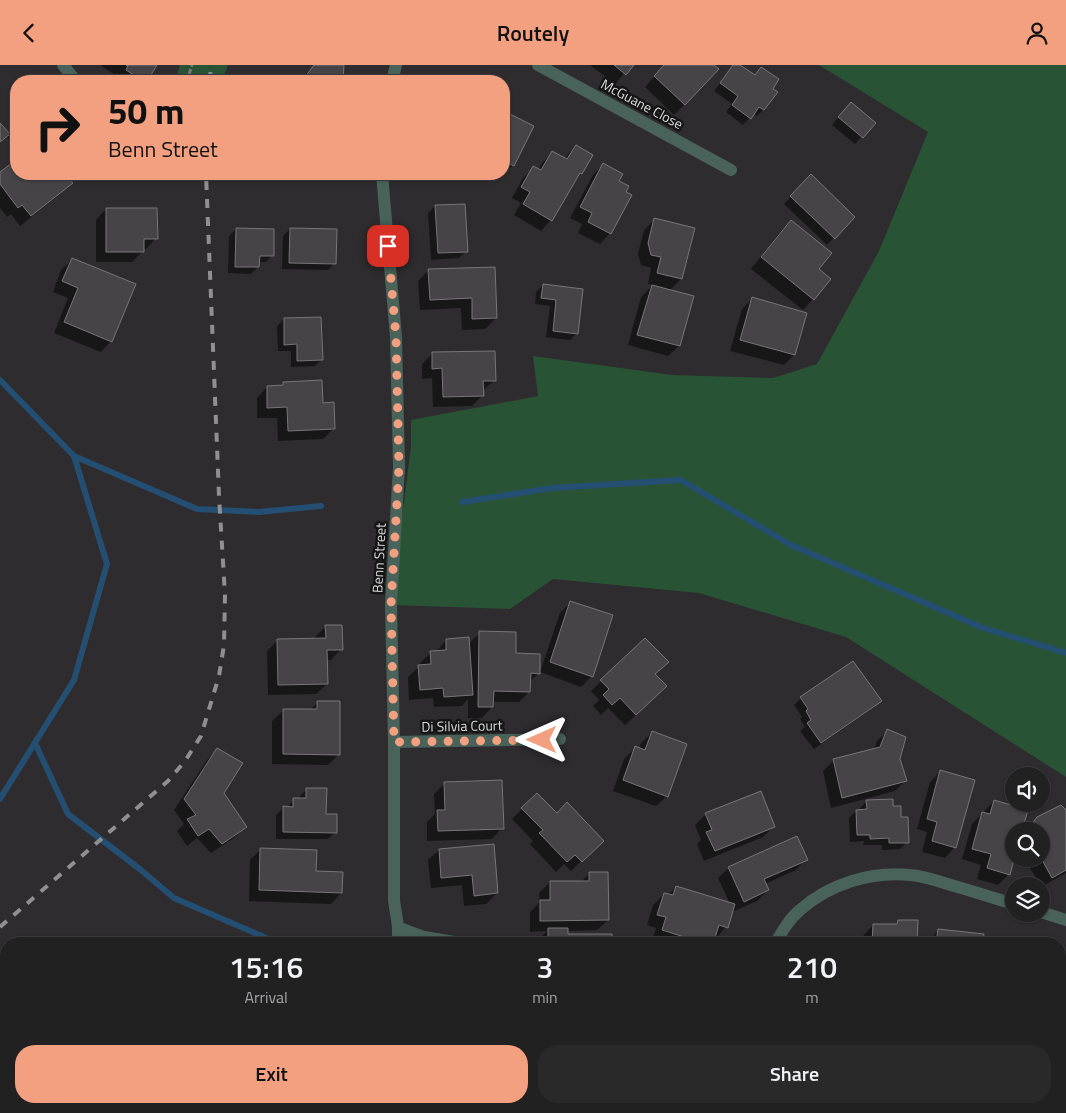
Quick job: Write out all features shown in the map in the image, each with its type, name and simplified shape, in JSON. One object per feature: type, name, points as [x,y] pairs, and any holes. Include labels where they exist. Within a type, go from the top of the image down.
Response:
[{"type":"street","points":[[63,65],[71,75]]},
{"type":"street","name":"McGuane Close","points":[[538,65],[731,170]]},
{"type":"street","name":"Benn Street","points":[[383,180],[396,337],[399,467],[391,605],[394,742],[394,900],[396,917],[400,928],[398,937]]},
{"type":"street","name":"Di Silvia Court","points":[[394,742],[560,739]]},
{"type":"street","points":[[779,937],[799,910],[816,897],[838,886],[863,877],[887,874],[911,875],[1005,901]]},
{"type":"street","points":[[1050,915],[1066,920]]},
{"type":"street","points":[[400,928],[424,937]]},
{"type":"green space","points":[[180,65],[228,65],[224,75],[177,75]]},
{"type":"green space","points":[[819,65],[1066,65],[1066,777],[846,637],[699,593],[553,579],[510,609],[391,605],[411,446],[411,420],[538,396],[533,356],[672,375],[773,378],[817,364],[879,251],[928,132]]},
{"type":"building","points":[[126,65],[157,65],[151,75],[134,75],[126,70],[128,66]]},
{"type":"building","points":[[314,65],[344,65],[343,75],[306,75]]},
{"type":"building","points":[[614,65],[634,65],[626,75]]},
{"type":"building","points":[[664,65],[714,65],[719,69],[685,105],[654,76]]},
{"type":"building","points":[[733,65],[740,65],[755,75],[761,67],[779,79],[773,89],[778,92],[764,110],[759,107],[751,119],[732,105],[738,96],[720,83]]},
{"type":"building","points":[[851,102],[876,123],[863,138],[838,117]]},
{"type":"building","points":[[510,114],[534,126],[514,166],[510,164]]},
{"type":"building","points":[[0,123],[10,134],[0,142]]},
{"type":"building","points":[[576,145],[593,155],[582,174],[580,173],[552,221],[523,204],[530,192],[521,187],[533,166],[541,170],[552,151],[567,159]]},
{"type":"building","points":[[603,163],[623,174],[619,181],[629,186],[626,192],[632,195],[611,234],[588,222],[592,213],[580,207]]},
{"type":"building","points":[[10,164],[10,180],[70,180],[73,183],[31,216],[22,205],[18,208],[0,184],[0,172]]},
{"type":"building","points":[[811,174],[855,217],[835,239],[790,196]]},
{"type":"building","points":[[465,204],[468,252],[438,253],[435,205]]},
{"type":"building","points":[[106,208],[157,208],[158,239],[144,239],[144,252],[106,252]]},
{"type":"building","points":[[654,218],[695,228],[682,279],[657,273],[661,257],[651,255],[648,243]]},
{"type":"building","points":[[791,220],[832,253],[819,269],[831,279],[814,300],[761,257]]},
{"type":"building","points":[[236,228],[274,229],[274,256],[260,256],[259,267],[235,267]]},
{"type":"building","points":[[290,228],[337,229],[336,264],[289,263]]},
{"type":"building","points":[[72,258],[136,284],[112,342],[64,322],[78,288],[62,281]]},
{"type":"building","points":[[495,267],[497,318],[472,319],[472,298],[430,300],[428,269]]},
{"type":"building","points":[[543,284],[583,289],[578,334],[553,331],[556,300],[541,298]]},
{"type":"building","points":[[652,285],[694,296],[680,346],[637,335]]},
{"type":"building","points":[[752,297],[807,313],[795,355],[740,340]]},
{"type":"building","points":[[321,317],[323,360],[297,361],[297,344],[284,345],[284,318]]},
{"type":"building","points":[[495,351],[496,381],[483,381],[484,396],[443,397],[442,368],[432,369],[432,352]]},
{"type":"building","points":[[322,380],[323,403],[334,402],[335,429],[288,431],[287,407],[267,408],[267,386],[283,385],[283,382]]},
{"type":"building","points":[[570,601],[613,615],[593,677],[550,662]]},
{"type":"building","points":[[325,625],[342,625],[343,650],[327,650],[328,684],[278,685],[277,639],[326,638]]},
{"type":"building","points":[[479,631],[516,632],[516,653],[540,654],[540,674],[531,673],[530,692],[494,691],[493,707],[478,707]]},
{"type":"building","points":[[469,637],[473,695],[444,697],[443,688],[420,690],[418,665],[431,664],[430,651],[446,650],[446,639]]},
{"type":"building","points":[[645,638],[669,662],[655,674],[667,686],[636,715],[620,698],[612,705],[603,695],[609,689],[600,680]]},
{"type":"building","points":[[853,661],[882,701],[821,743],[807,723],[811,720],[806,711],[808,709],[800,697]]},
{"type":"building","points":[[317,701],[340,701],[340,755],[283,754],[283,709],[317,709]]},
{"type":"building","points":[[887,729],[906,737],[900,759],[907,781],[842,798],[833,759],[880,747]]},
{"type":"building","points":[[652,731],[687,744],[668,797],[623,780],[635,746],[645,750]]},
{"type":"building","points":[[217,748],[243,763],[224,793],[247,827],[222,844],[209,829],[198,836],[187,819],[196,815],[184,799]]},
{"type":"building","points":[[940,770],[975,780],[956,848],[932,841],[937,822],[927,819]]},
{"type":"building","points":[[502,780],[504,829],[438,831],[437,810],[445,810],[444,782]]},
{"type":"building","points":[[306,788],[327,788],[326,814],[337,814],[337,833],[283,832],[283,806],[293,807],[293,798],[306,798]]},
{"type":"building","points":[[761,791],[775,827],[715,851],[706,832],[712,830],[705,813]]},
{"type":"building","points":[[537,793],[557,813],[567,802],[604,841],[582,862],[575,855],[567,862],[539,833],[543,830],[521,808]]},
{"type":"building","points":[[893,799],[893,806],[901,806],[901,817],[908,817],[909,843],[889,843],[889,838],[870,839],[870,835],[857,835],[856,810],[867,809],[866,800]]},
{"type":"building","points":[[994,800],[1005,803],[1005,812],[1027,812],[1025,822],[1005,822],[1005,867],[1012,867],[1010,875],[987,868],[991,854],[972,849],[982,812],[990,814]]},
{"type":"building","points":[[1061,805],[1066,810],[1066,870],[1052,878],[1046,867],[1050,867],[1050,822],[1033,822],[1037,817]]},
{"type":"building","points":[[797,836],[808,860],[764,879],[769,890],[744,902],[728,867]]},
{"type":"building","points":[[494,844],[498,893],[474,896],[472,875],[441,878],[439,849]]},
{"type":"building","points":[[260,848],[317,850],[316,871],[343,872],[342,893],[259,890]]},
{"type":"building","points":[[589,872],[608,872],[609,920],[540,921],[540,900],[550,900],[550,881],[589,881]]},
{"type":"building","points":[[676,886],[735,904],[728,928],[719,925],[715,937],[684,937],[662,930],[666,917],[657,915],[664,893],[673,895]]},
{"type":"building","points":[[898,920],[918,920],[917,937],[872,937],[873,924],[897,924]]},
{"type":"building","points":[[548,928],[568,928],[568,934],[612,934],[612,937],[548,937]]},
{"type":"building","points":[[938,929],[984,934],[984,937],[937,937]]},
{"type":"waterway","points":[[0,380],[74,456],[197,509],[259,512],[321,506]]},
{"type":"waterway","points":[[0,799],[74,680],[107,564],[74,456]]},
{"type":"waterway","points":[[462,502],[552,488],[681,480],[791,545],[983,628],[1066,653]]},
{"type":"waterway","points":[[35,743],[68,814],[174,898],[264,937]]},
{"type":"railway","points":[[210,75],[212,65]]},
{"type":"railway","points":[[0,927],[168,781],[185,761],[201,736],[219,676],[224,645],[225,595],[219,496],[206,180]]},
{"type":"route","points":[[388,246],[396,337],[399,467],[391,605],[394,742],[542,740]]}]
